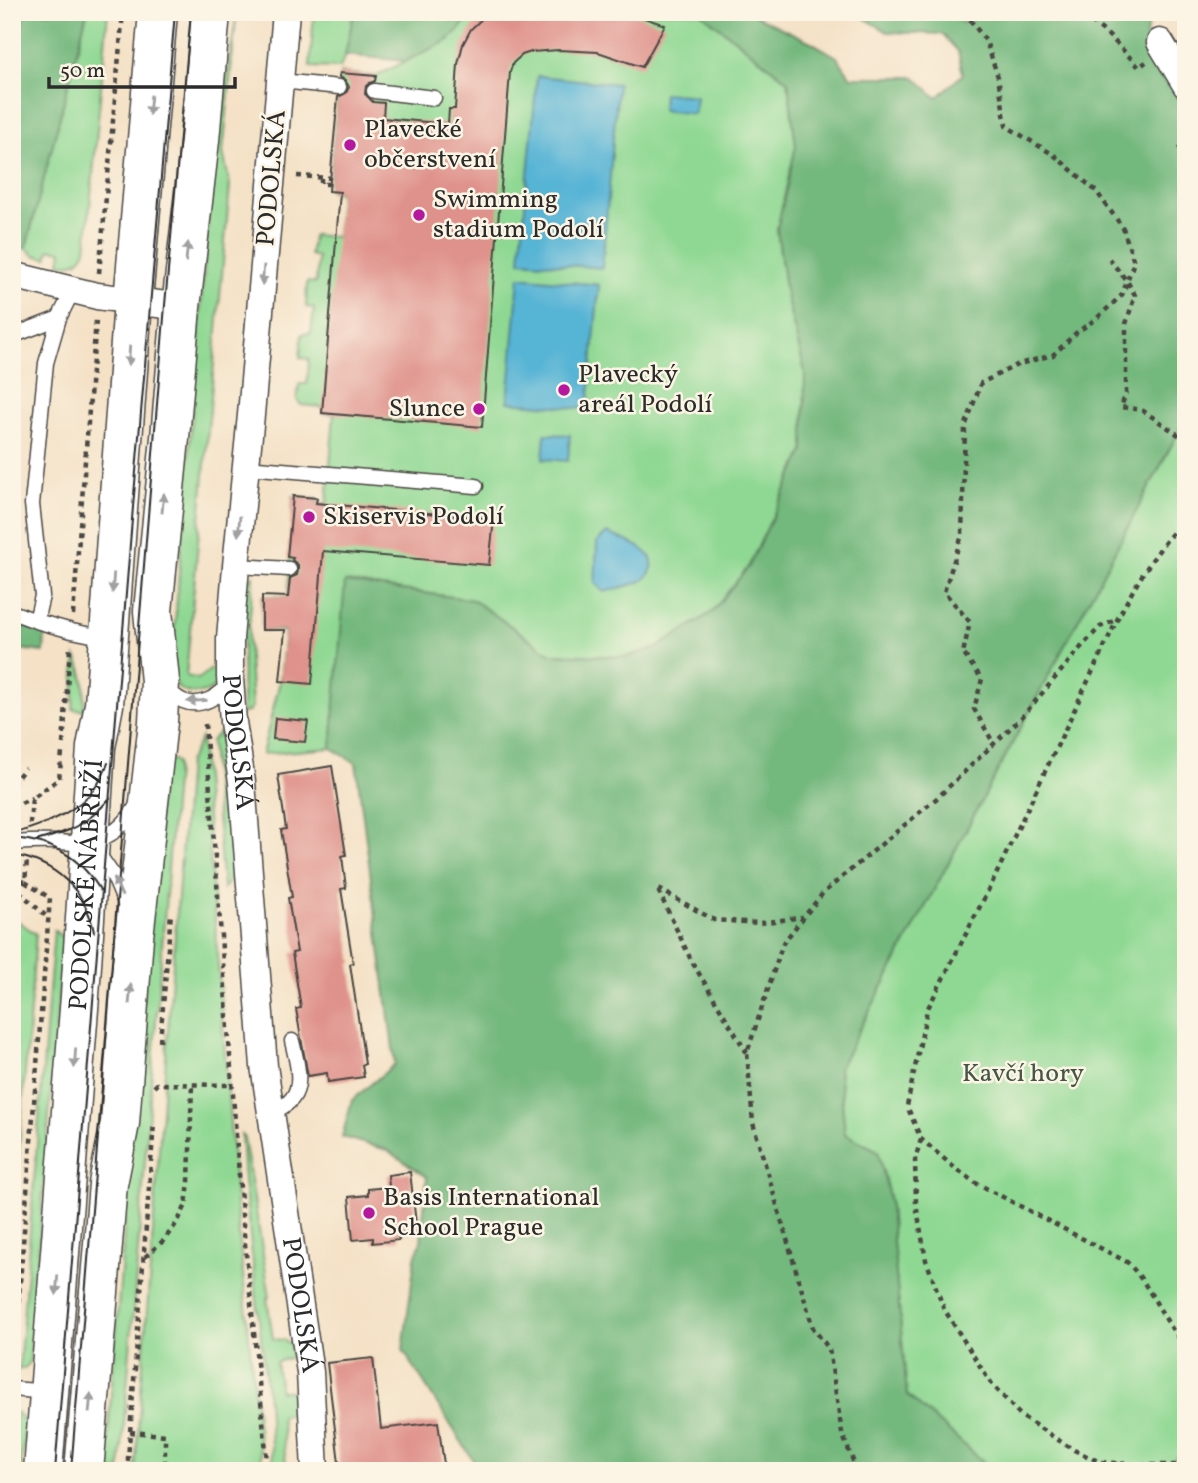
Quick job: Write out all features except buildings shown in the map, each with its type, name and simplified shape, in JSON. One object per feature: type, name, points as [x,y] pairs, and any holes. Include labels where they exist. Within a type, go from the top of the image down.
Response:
[{"type":"main road","name":"PODOLSKÉ NÁBŘEŽÍ","points":[[43,1471],[31,1390],[80,996],[96,747],[104,705],[110,638],[100,295],[158,12]]},
{"type":"main road","name":"PODOLSKÉ NÁBŘEŽÍ","points":[[84,1471],[108,1184],[120,1123],[134,937],[158,722],[160,681],[153,611],[211,12]]},
{"type":"street","name":"PODOLSKÁ","points":[[286,12],[236,566],[230,677],[233,722],[242,782],[264,1066],[310,1372],[316,1471]]},
{"type":"street","points":[[1161,45],[1186,85]]},
{"type":"street","points":[[12,275],[100,295],[181,307]]},
{"type":"lane","points":[[281,81],[339,87]]},
{"type":"lane","points":[[374,91],[434,98]]},
{"type":"lane","points":[[12,336],[59,318],[100,295]]},
{"type":"lane","points":[[36,621],[42,596],[32,504],[46,363],[59,318]]},
{"type":"lane","points":[[245,467],[476,486]]},
{"type":"lane","points":[[236,566],[289,569]]},
{"type":"lane","points":[[12,612],[72,631],[110,638]]},
{"type":"lane","points":[[160,681],[181,700],[195,703],[222,693],[230,677]]},
{"type":"lane","points":[[12,843],[89,843],[106,836],[131,817],[150,783]]},
{"type":"lane","points":[[89,843],[114,877],[134,937]]},
{"type":"lane","points":[[271,1112],[285,1107],[295,1094],[299,1072],[292,1041]]},
{"type":"path","points":[[12,34],[17,12]]},
{"type":"path","points":[[73,617],[122,12]]},
{"type":"path","points":[[964,12],[986,41],[998,77],[1006,126],[1054,155],[1096,191],[1122,228],[1134,262],[1122,295],[1053,355],[1019,363],[981,383],[965,427],[962,535],[944,592],[970,622],[963,653],[982,679],[974,709],[994,744]]},
{"type":"path","points":[[969,18],[995,12]]},
{"type":"path","points":[[1055,12],[1059,18],[1082,18],[1101,27],[1139,67],[1161,45]]},
{"type":"path","points":[[1178,149],[1186,144]]},
{"type":"path","points":[[298,176],[330,181]]},
{"type":"path","points":[[1109,259],[1136,295],[1126,324],[1126,393],[1121,407],[1142,410],[1186,440]]},
{"type":"path","points":[[1186,518],[1172,532],[1138,580],[1116,620],[995,879],[927,1010],[907,1106],[921,1139],[974,1182],[1128,1262],[1186,1346]]},
{"type":"path","points":[[858,1471],[842,1433],[829,1349],[813,1328],[753,1123],[747,1053],[783,943],[823,893],[937,798],[1022,718],[1100,627],[1116,620]]},
{"type":"path","points":[[59,779],[70,650]]},
{"type":"path","points":[[205,724],[242,1214],[268,1471]]},
{"type":"path","points":[[12,784],[25,768]]},
{"type":"path","points":[[12,807],[32,798]]},
{"type":"path","points":[[12,878],[25,882]]},
{"type":"path","points":[[12,885],[48,918]]},
{"type":"path","points":[[747,1053],[692,962],[657,888],[714,920],[760,923],[804,917]]},
{"type":"path","points":[[12,1383],[50,898]]},
{"type":"path","points":[[159,1051],[172,901]]},
{"type":"path","points":[[156,1097],[158,1074]]},
{"type":"path","points":[[157,1084],[232,1085]]},
{"type":"path","points":[[144,1258],[163,1241],[177,1223],[186,1205],[192,1084]]},
{"type":"path","points":[[127,1471],[155,1110]]},
{"type":"path","points":[[921,1139],[915,1160],[915,1204],[926,1260],[944,1309],[990,1382],[1021,1416],[1074,1450],[1100,1462],[1186,1465]]},
{"type":"path","points":[[130,1432],[165,1435],[165,1470],[176,1471]]},
{"type":"path","points":[[1113,1463],[1127,1471]]},
{"type":"green space","points":[[25,12],[87,12],[26,248],[12,250],[12,75]]},
{"type":"green space","points":[[87,12],[108,12],[86,250],[79,260],[65,264],[60,263],[62,251],[50,249],[47,258],[34,255],[26,248]]},
{"type":"green space","points":[[314,12],[354,12],[340,68],[310,67]]},
{"type":"green space","points":[[354,12],[475,12],[449,40],[406,61],[345,55]]},
{"type":"green space","name":"Plavecký areál Podolí","points":[[475,12],[700,12],[788,81],[796,146],[777,229],[786,295],[805,372],[804,451],[749,566],[712,612],[657,648],[626,657],[551,654],[473,600],[346,582],[331,748],[262,754],[280,681],[285,631],[262,630],[262,596],[288,597],[293,496],[317,498],[317,503],[327,503],[334,414],[322,413],[322,407],[301,405],[297,400],[299,384],[307,384],[309,359],[300,358],[302,334],[311,333],[314,308],[306,307],[307,282],[316,283],[318,257],[310,255],[313,235],[337,237],[340,193],[329,191],[340,73],[376,76],[449,40]]},
{"type":"green space","points":[[700,12],[748,12],[837,57],[851,77],[915,77],[937,98],[963,74],[958,51],[942,34],[888,32],[854,12],[953,12],[962,23],[989,12],[1150,12],[1146,36],[1186,108],[1186,418],[839,1068],[845,1134],[878,1151],[889,1197],[907,1395],[994,1471],[480,1471],[403,1350],[415,1258],[421,1241],[427,1177],[387,1150],[342,1137],[352,1100],[395,1064],[356,763],[331,748],[345,582],[473,600],[551,654],[626,657],[657,648],[712,612],[749,566],[804,451],[805,372],[786,295],[777,229],[796,146],[788,81]]},
{"type":"green space","points":[[236,19],[223,152],[230,185],[186,676],[199,679],[221,661],[221,670],[219,680],[211,690],[191,693],[178,688],[171,671],[214,149]]},
{"type":"green space","name":"Kavčí hory","points":[[1186,418],[1186,1446],[1166,1471],[994,1471],[907,1395],[889,1197],[878,1151],[845,1134],[839,1068]]},
{"type":"green space","points":[[253,576],[248,642],[252,707],[248,712],[242,713],[244,583]]},
{"type":"green space","points":[[12,623],[45,633],[44,652],[12,648]]},
{"type":"green space","points":[[76,657],[85,689],[84,710],[73,709]]},
{"type":"green space","points":[[220,732],[235,873],[223,889],[211,741]]},
{"type":"green space","points":[[201,738],[237,1214],[262,1471],[135,1471],[188,763]]},
{"type":"green space","points":[[162,758],[176,762],[176,769],[128,1376],[120,1471],[105,1471]]},
{"type":"green space","points":[[12,917],[36,934],[12,1237]]},
{"type":"green space","points":[[54,930],[63,938],[30,1360],[26,1367],[19,1370]]},
{"type":"green space","points":[[241,1135],[244,1138],[270,1297],[267,1298],[273,1339],[284,1340],[290,1344],[292,1357],[276,1362],[280,1391],[291,1391],[297,1395],[299,1407],[295,1413],[281,1416],[286,1464],[290,1465],[290,1471],[273,1471]]},
{"type":"green space","points":[[16,1412],[25,1423],[21,1471],[12,1471]]},
{"type":"water","points":[[537,76],[618,84],[602,268],[520,261]]},
{"type":"water","points":[[663,93],[696,96],[694,114],[662,110]]},
{"type":"water","points":[[519,277],[599,285],[588,409],[508,402]]},
{"type":"water","points":[[545,434],[570,435],[568,461],[543,459]]},
{"type":"water","points":[[607,533],[637,546],[649,555],[652,568],[645,579],[604,592],[595,583],[597,542]]},
{"type":"tram line","points":[[55,1471],[175,12]]},
{"type":"tram line","points":[[71,1471],[191,12]]},
{"type":"tram line","points":[[12,834],[42,824],[70,810],[93,791],[108,763]]},
{"type":"tram line","points":[[36,841],[77,826],[110,798]]},
{"type":"tram line","points":[[12,838],[40,843],[64,853],[85,870],[102,893]]},
{"type":"tram line","points":[[12,855],[41,864],[66,880],[84,903],[94,932]]},
{"type":"place","name":"Plavecké občerstvení","points":[[350,145]]},
{"type":"place","name":"Swimming stadium Podolí","points":[[419,215]]},
{"type":"place","name":"Plavecký areál Podolí","points":[[564,390]]},
{"type":"place","name":"Slunce","points":[[479,409]]},
{"type":"place","name":"Skiservis Podolí","points":[[309,517]]},
{"type":"place","name":"Basis International School Prague","points":[[369,1213]]}]
